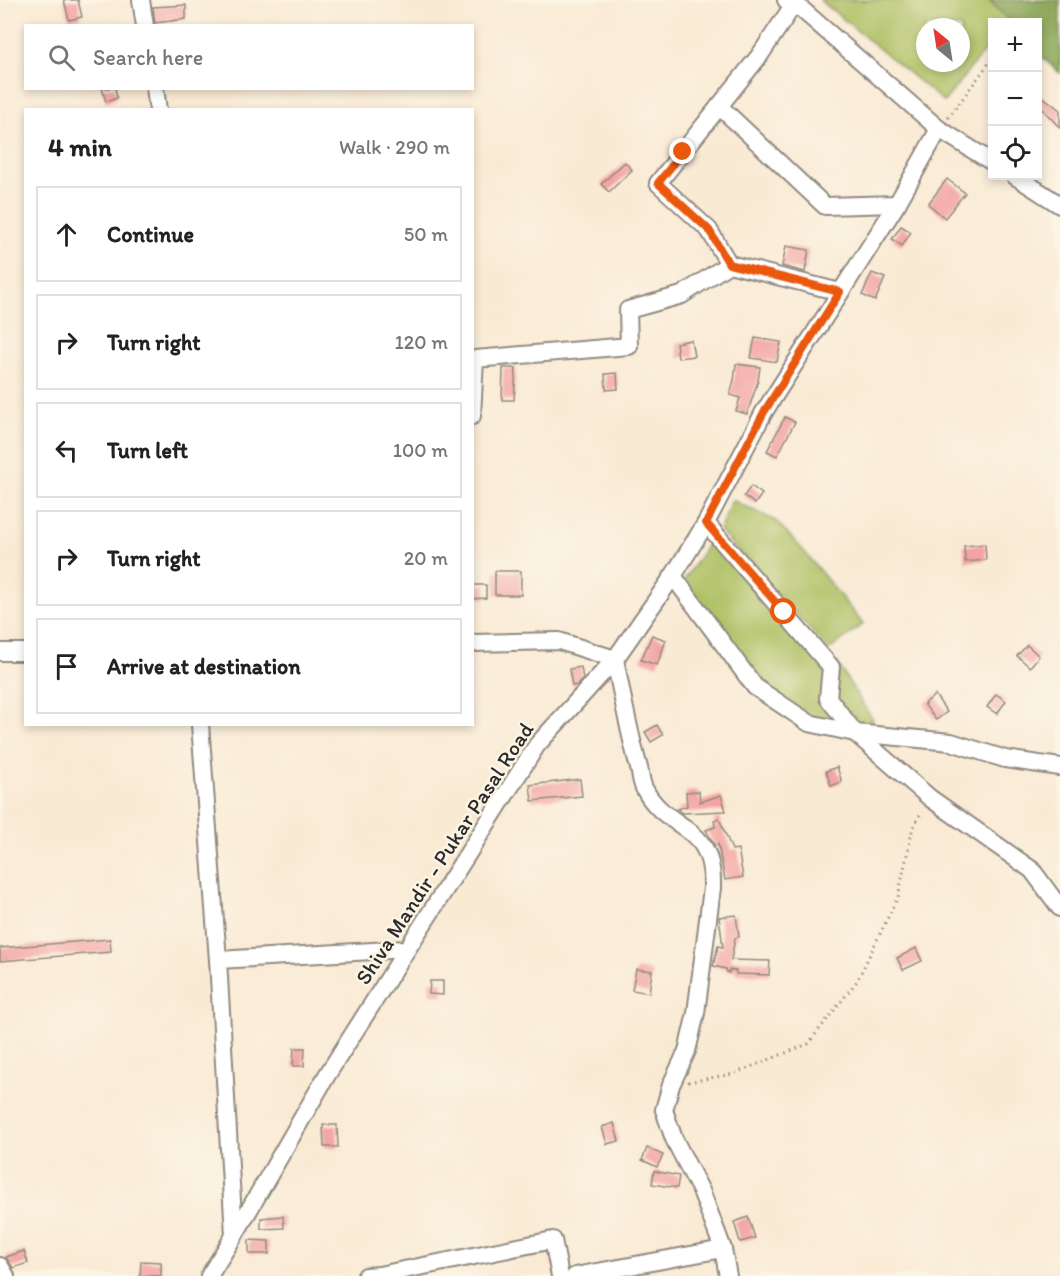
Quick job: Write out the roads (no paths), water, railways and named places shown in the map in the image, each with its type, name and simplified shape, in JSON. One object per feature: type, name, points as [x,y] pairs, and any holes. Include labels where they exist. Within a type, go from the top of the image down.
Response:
[{"type":"street","points":[[141,0],[145,24]]},
{"type":"street","points":[[840,292],[729,264],[709,230],[658,183],[760,55],[790,1],[939,129],[988,159]]},
{"type":"street","points":[[155,90],[158,108]]},
{"type":"street","points":[[719,106],[825,206],[897,204]]},
{"type":"street","name":"Shiva Mandir - Pukar Pasal Road","points":[[214,1275],[327,1075],[537,745],[615,659],[673,576],[706,523],[764,412],[897,204],[939,129]]},
{"type":"street","points":[[1022,180],[1059,202]]},
{"type":"street","points":[[474,378],[475,359],[629,346],[628,310],[682,295],[729,264]]},
{"type":"street","points":[[706,523],[831,667],[828,698],[855,733],[930,798],[1032,870],[1060,908]]},
{"type":"street","points":[[673,576],[755,687],[810,723],[855,733],[951,742],[1005,759],[1060,767]]},
{"type":"street","points":[[474,643],[559,641],[615,659],[631,745],[644,789],[655,805],[698,838],[705,848],[713,873],[696,1013],[687,1051],[672,1084],[664,1110],[674,1139],[702,1193],[723,1249],[728,1276]]},
{"type":"street","points":[[0,652],[24,652]]},
{"type":"street","points":[[200,726],[218,960],[234,1236]]},
{"type":"street","points":[[218,960],[407,949]]},
{"type":"street","points":[[366,1276],[553,1240],[560,1276]]},
{"type":"street","points":[[575,1276],[723,1249]]},
{"type":"street","points":[[0,1266],[6,1276]]}]
